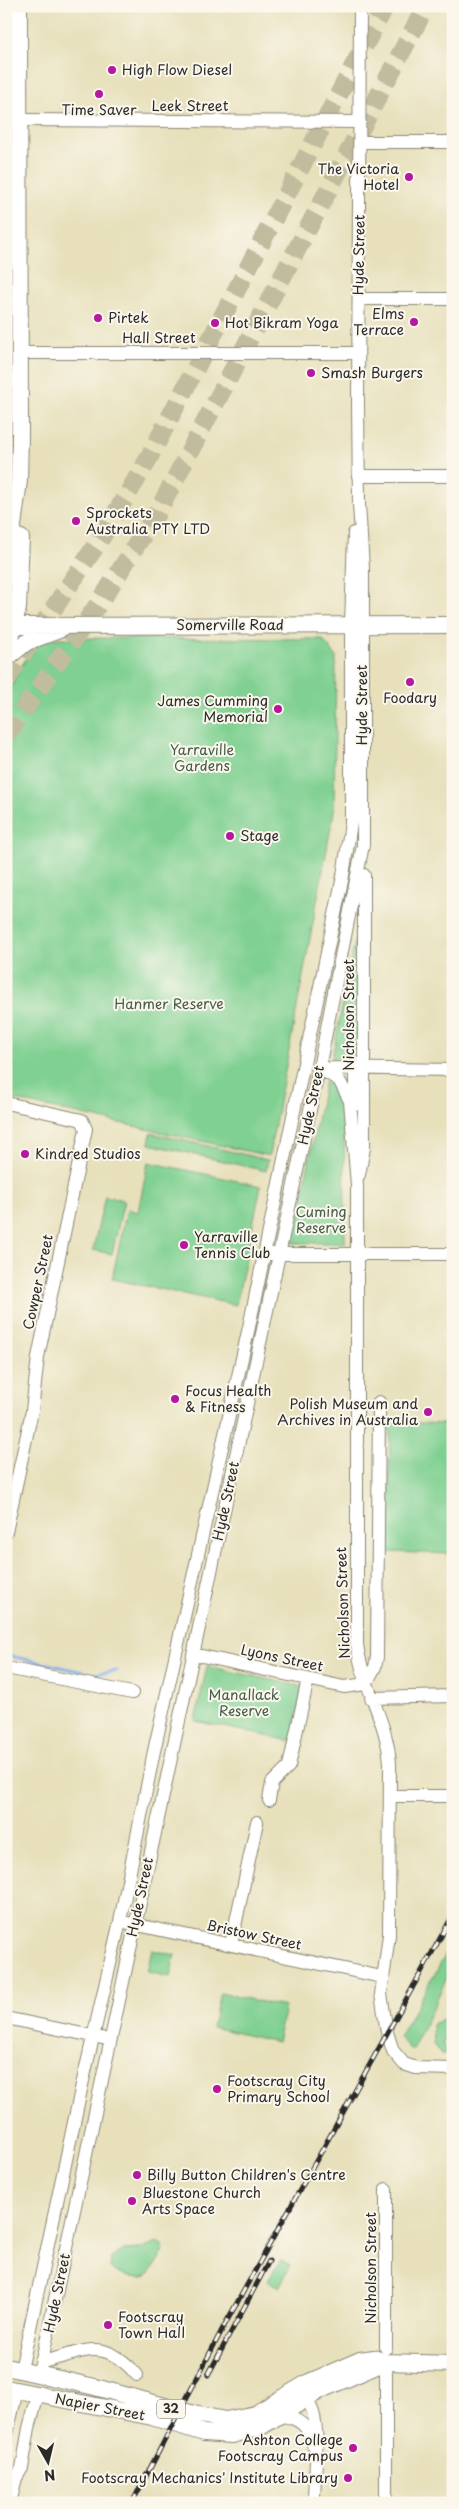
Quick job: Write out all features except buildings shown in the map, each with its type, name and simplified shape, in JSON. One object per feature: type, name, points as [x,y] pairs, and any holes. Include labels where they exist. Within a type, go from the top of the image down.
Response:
[{"type":"main road","points":[[6,659],[21,552],[19,481],[19,120],[13,77],[19,6]]},
{"type":"main road","points":[[6,578],[19,481]]},
{"type":"main road","points":[[6,659],[35,638],[81,625]]},
{"type":"main road","name":"Somerville Road","points":[[11,626],[453,625]]},
{"type":"main road","name":"32","points":[[304,2400],[386,2355]]},
{"type":"main road","name":"32","points":[[278,2409],[308,2382],[355,2361],[386,2355],[453,2364]]},
{"type":"main road","name":"Napier Street","points":[[14,2369],[41,2368],[211,2418],[231,2420],[278,2409]]},
{"type":"main road","name":"Hyde Street","points":[[38,2395],[41,2368]]},
{"type":"main road","name":"Hyde Street","points":[[12,2389],[14,2369]]},
{"type":"main road","name":"Napier Street","points":[[12,2389],[152,2417],[216,2434],[236,2434],[254,2430],[278,2409]]},
{"type":"main road","points":[[278,2409],[292,2399],[304,2400]]},
{"type":"street","name":"Hyde Street","points":[[41,2368],[134,1924],[319,1068],[363,845],[354,525],[358,504],[360,6]]},
{"type":"street","name":"Leek Street","points":[[19,120],[360,122]]},
{"type":"street","points":[[360,142],[453,142]]},
{"type":"street","points":[[359,299],[453,299]]},
{"type":"street","name":"Hall Street","points":[[20,353],[358,353]]},
{"type":"street","points":[[358,476],[453,476]]},
{"type":"street","name":"Hyde Street","points":[[14,2369],[120,1921],[342,884],[350,832],[356,625]]},
{"type":"street","name":"Nicholson Street","points":[[357,1185],[364,1148],[360,1070],[363,845]]},
{"type":"street","points":[[304,1065],[319,1068],[360,1070],[453,1070]]},
{"type":"street","name":"Nicholson Street","points":[[319,1068],[335,1077],[346,1089],[351,1104],[357,1185],[357,1634],[360,1664],[387,1740],[390,1796],[389,1935],[388,1953],[382,1977],[381,2001],[390,2044],[398,2058],[410,2067],[453,2070]]},
{"type":"street","points":[[353,1134],[360,1070]]},
{"type":"street","name":"Cowper Street","points":[[6,1103],[82,1120],[86,1126],[38,1357],[32,1411],[7,1524]]},
{"type":"street","points":[[264,1255],[279,1253],[453,1254]]},
{"type":"street","points":[[366,1684],[377,1660],[379,1402]]},
{"type":"street","name":"Lyons Street","points":[[192,1654],[348,1687],[366,1684]]},
{"type":"street","points":[[6,1668],[132,1694]]},
{"type":"street","points":[[269,1800],[272,1783],[289,1766],[308,1679]]},
{"type":"street","points":[[371,1698],[453,1696]]},
{"type":"street","points":[[166,1702],[182,1706]]},
{"type":"street","points":[[390,1796],[453,1796]]},
{"type":"street","points":[[231,1945],[257,1822]]},
{"type":"street","name":"Bristow Street","points":[[120,1921],[382,1977]]},
{"type":"street","points":[[6,2018],[110,2040]]},
{"type":"street","name":"Nicholson Street","points":[[386,2189],[386,2503]]},
{"type":"street","points":[[41,2368],[88,2349],[102,2350],[115,2354],[138,2375]]},
{"type":"street","name":"Hyde Street","points":[[6,2438],[12,2389]]},
{"type":"street","name":"Hyde Street","points":[[10,2503],[13,2489],[22,2468],[38,2395]]},
{"type":"street","points":[[304,2400],[309,2404],[315,2418],[317,2432],[314,2452],[314,2501]]},
{"type":"street","points":[[278,2409],[306,2426],[314,2452]]},
{"type":"street","points":[[6,2473],[13,2489]]},
{"type":"green space","points":[[59,638],[322,639],[336,656],[334,811],[269,1156],[6,1098],[6,843],[12,812],[6,811],[6,696],[18,671],[38,641]]},
{"type":"green space","points":[[359,919],[358,1059],[332,1058]]},
{"type":"green space","name":"Cuming Reserve","points":[[325,1080],[344,1097],[345,1243],[293,1243]]},
{"type":"green space","points":[[151,1133],[268,1160],[266,1171],[149,1144]]},
{"type":"green space","name":"Yarraville Tennis Club","points":[[148,1162],[261,1186],[236,1305],[112,1279],[127,1209],[138,1212]]},
{"type":"green space","points":[[105,1196],[124,1200],[112,1254],[93,1250]]},
{"type":"green space","points":[[390,1422],[453,1424],[453,1554],[388,1552]]},
{"type":"green space","name":"Manallack Reserve","points":[[207,1666],[303,1687],[291,1741],[195,1721]]},
{"type":"green space","points":[[453,1942],[453,1965],[412,2051],[399,2037]]},
{"type":"green space","points":[[152,1950],[175,1955],[170,1977],[147,1972]]},
{"type":"green space","points":[[220,1993],[285,2007],[277,2042],[212,2027]]},
{"type":"green space","points":[[452,2015],[443,2046],[446,2046],[445,2055],[441,2055],[433,2044],[432,2024]]},
{"type":"green space","points":[[157,2243],[164,2249],[160,2259],[147,2276],[137,2278],[127,2276],[117,2273],[110,2267],[111,2258],[124,2250],[142,2249]]},
{"type":"green space","points":[[280,2260],[291,2265],[279,2287],[268,2281]]},
{"type":"waterway","points":[[6,1655],[93,1674],[117,1671]]},
{"type":"tunnel","points":[[6,679],[101,538],[145,465],[385,6]]},
{"type":"tunnel","points":[[6,735],[102,599],[158,511],[426,6]]},
{"type":"railway","points":[[132,2503],[223,2328],[453,1915]]},
{"type":"railway","points":[[208,2375],[269,2261]]},
{"type":"place","name":"High Flow Diesel","points":[[112,70]]},
{"type":"place","name":"Time Saver","points":[[99,94]]},
{"type":"place","name":"The Victoria Hotel","points":[[409,177]]},
{"type":"place","name":"Pirtek","points":[[98,318]]},
{"type":"place","name":"Elms Terrace","points":[[414,322]]},
{"type":"place","name":"Hot Bikram Yoga","points":[[215,323]]},
{"type":"place","name":"Smash Burgers","points":[[311,373]]},
{"type":"place","name":"Sprockets Australia PTY LTD","points":[[76,521]]},
{"type":"place","name":"Foodary","points":[[410,682]]},
{"type":"place","name":"James Cumming Memorial","points":[[278,709]]},
{"type":"place","name":"Stage","points":[[230,836]]},
{"type":"place","name":"Kindred Studios","points":[[25,1154]]},
{"type":"place","name":"Yarraville Tennis Club","points":[[184,1245]]},
{"type":"place","name":"Focus Health & Fitness","points":[[175,1399]]},
{"type":"place","name":"Polish Museum and Archives in Australia","points":[[428,1412]]},
{"type":"place","name":"Footscray City Primary School","points":[[217,2089]]},
{"type":"place","name":"Billy Button Children's Centre","points":[[137,2175]]},
{"type":"place","name":"Bluestone Church Arts Space","points":[[132,2201]]},
{"type":"place","name":"Footscray Town Hall","points":[[108,2325]]},
{"type":"place","name":"Ashton College Footscray Campus","points":[[353,2448]]},
{"type":"place","name":"Footscray Mechanics' Institute Library","points":[[348,2478]]},
{"type":"park label","name":"Yarraville Gardens","points":[[202,758]]},
{"type":"park label","name":"Hanmer Reserve","points":[[169,1004]]}]
